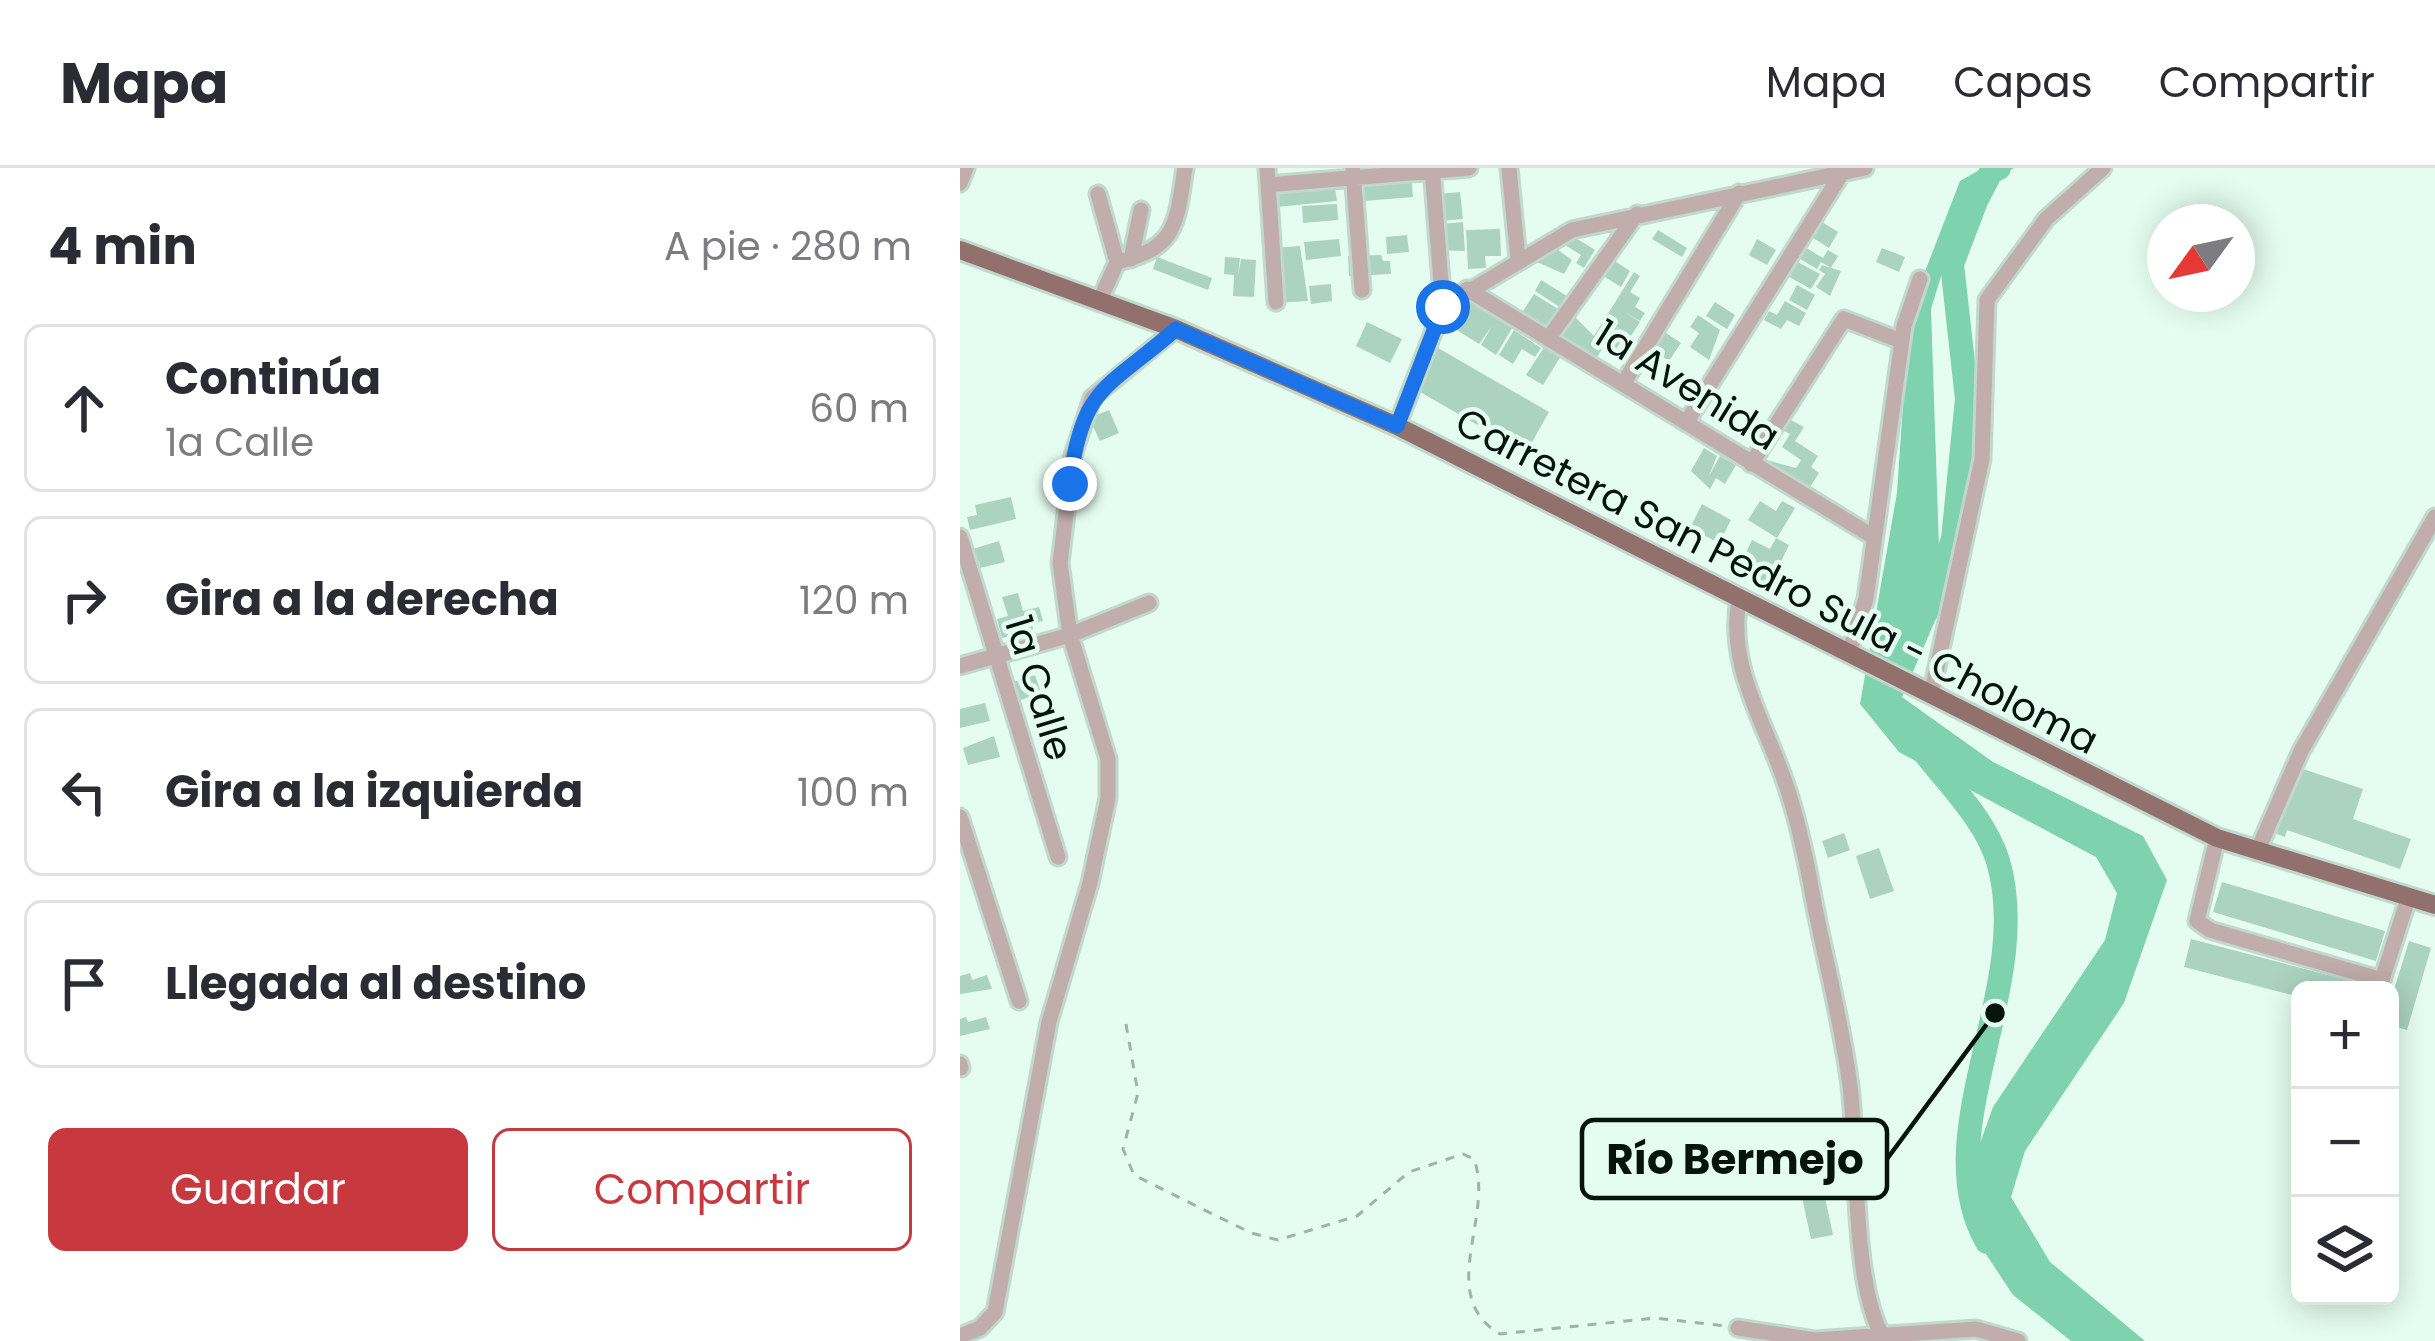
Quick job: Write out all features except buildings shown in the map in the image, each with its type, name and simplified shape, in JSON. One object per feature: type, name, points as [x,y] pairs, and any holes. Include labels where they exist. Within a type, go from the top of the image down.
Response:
[{"type":"main road","name":"Carretera San Pedro Sula - Choloma","points":[[960,250],[1176,329],[1397,426],[2217,838],[2435,905]]},
{"type":"street","points":[[960,183],[966,168]]},
{"type":"street","points":[[1124,260],[1147,256],[1167,240],[1185,168]]},
{"type":"street","points":[[1276,302],[1268,177],[1469,168]]},
{"type":"street","points":[[1509,168],[1518,259]]},
{"type":"street","points":[[1443,307],[1572,230],[1864,168]]},
{"type":"street","points":[[1929,693],[1982,459],[1987,300],[2046,219],[2103,168]]},
{"type":"street","points":[[1397,426],[1443,307],[1432,170]]},
{"type":"street","points":[[1354,173],[1362,290]]},
{"type":"street","points":[[1686,423],[1842,173]]},
{"type":"street","points":[[1623,384],[1739,193]]},
{"type":"street","points":[[1098,194],[1124,260]]},
{"type":"street","points":[[1099,302],[1124,260],[1141,210]]},
{"type":"street","points":[[1548,339],[1636,214]]},
{"type":"street","points":[[1854,656],[1901,341],[1920,279]]},
{"type":"street","name":"1a Avenida","points":[[1467,289],[1872,536]]},
{"type":"street","points":[[1751,464],[1844,319],[1901,341]]},
{"type":"street","points":[[960,1336],[980,1328],[995,1312],[1059,978],[1090,883],[1108,798],[1108,759],[1070,635],[1060,536],[1080,425],[1106,382],[1176,329]]},
{"type":"street","points":[[2257,852],[2302,751],[2435,517]]},
{"type":"street","name":"1a Calle","points":[[960,537],[992,657],[1058,857]]},
{"type":"street","points":[[1739,599],[1733,629],[1739,666],[1786,784],[1804,848],[1841,1036],[1860,1174],[1866,1292],[1883,1337]]},
{"type":"street","points":[[960,666],[1070,635],[1149,603]]},
{"type":"street","points":[[960,817],[1019,1001]]},
{"type":"street","points":[[2217,838],[2198,921],[2210,930],[2382,980],[2408,899]]},
{"type":"street","points":[[1746,1333],[1815,1340],[1976,1330],[2018,1341]]},
{"type":"path","points":[[1126,1024],[1138,1094],[1123,1149],[1126,1162],[1134,1174],[1251,1233],[1278,1240],[1357,1216],[1409,1172],[1463,1154],[1474,1159],[1483,1183],[1466,1289],[1488,1327],[1499,1334],[1655,1318],[1746,1333]]},
{"type":"shaded area","points":[[1983,168],[2014,168],[1979,186],[1961,211],[1931,309],[1941,607],[1902,697],[1993,762],[2143,836],[2167,880],[2124,1003],[2025,1151],[2011,1197],[2050,1262],[2145,1341],[2071,1341],[2013,1295],[1976,1239],[1970,1171],[1993,1107],[2105,940],[2117,893],[2096,857],[1899,752],[1860,704],[1897,493],[1909,313],[1960,181]]},
{"type":"waterway","points":[[1929,609],[1953,539],[1967,399],[1952,264],[1976,201],[1991,172],[1999,168]]},
{"type":"waterway","points":[[1920,747],[1992,845],[2006,909],[2003,958],[1968,1155],[1971,1200],[1987,1242]]},
{"type":"place","name":"Río Bermejo","points":[[1995,1013]]},
{"type":"route","points":[[1070,484],[1080,425],[1092,398],[1176,329],[1397,426],[1443,307]]}]
